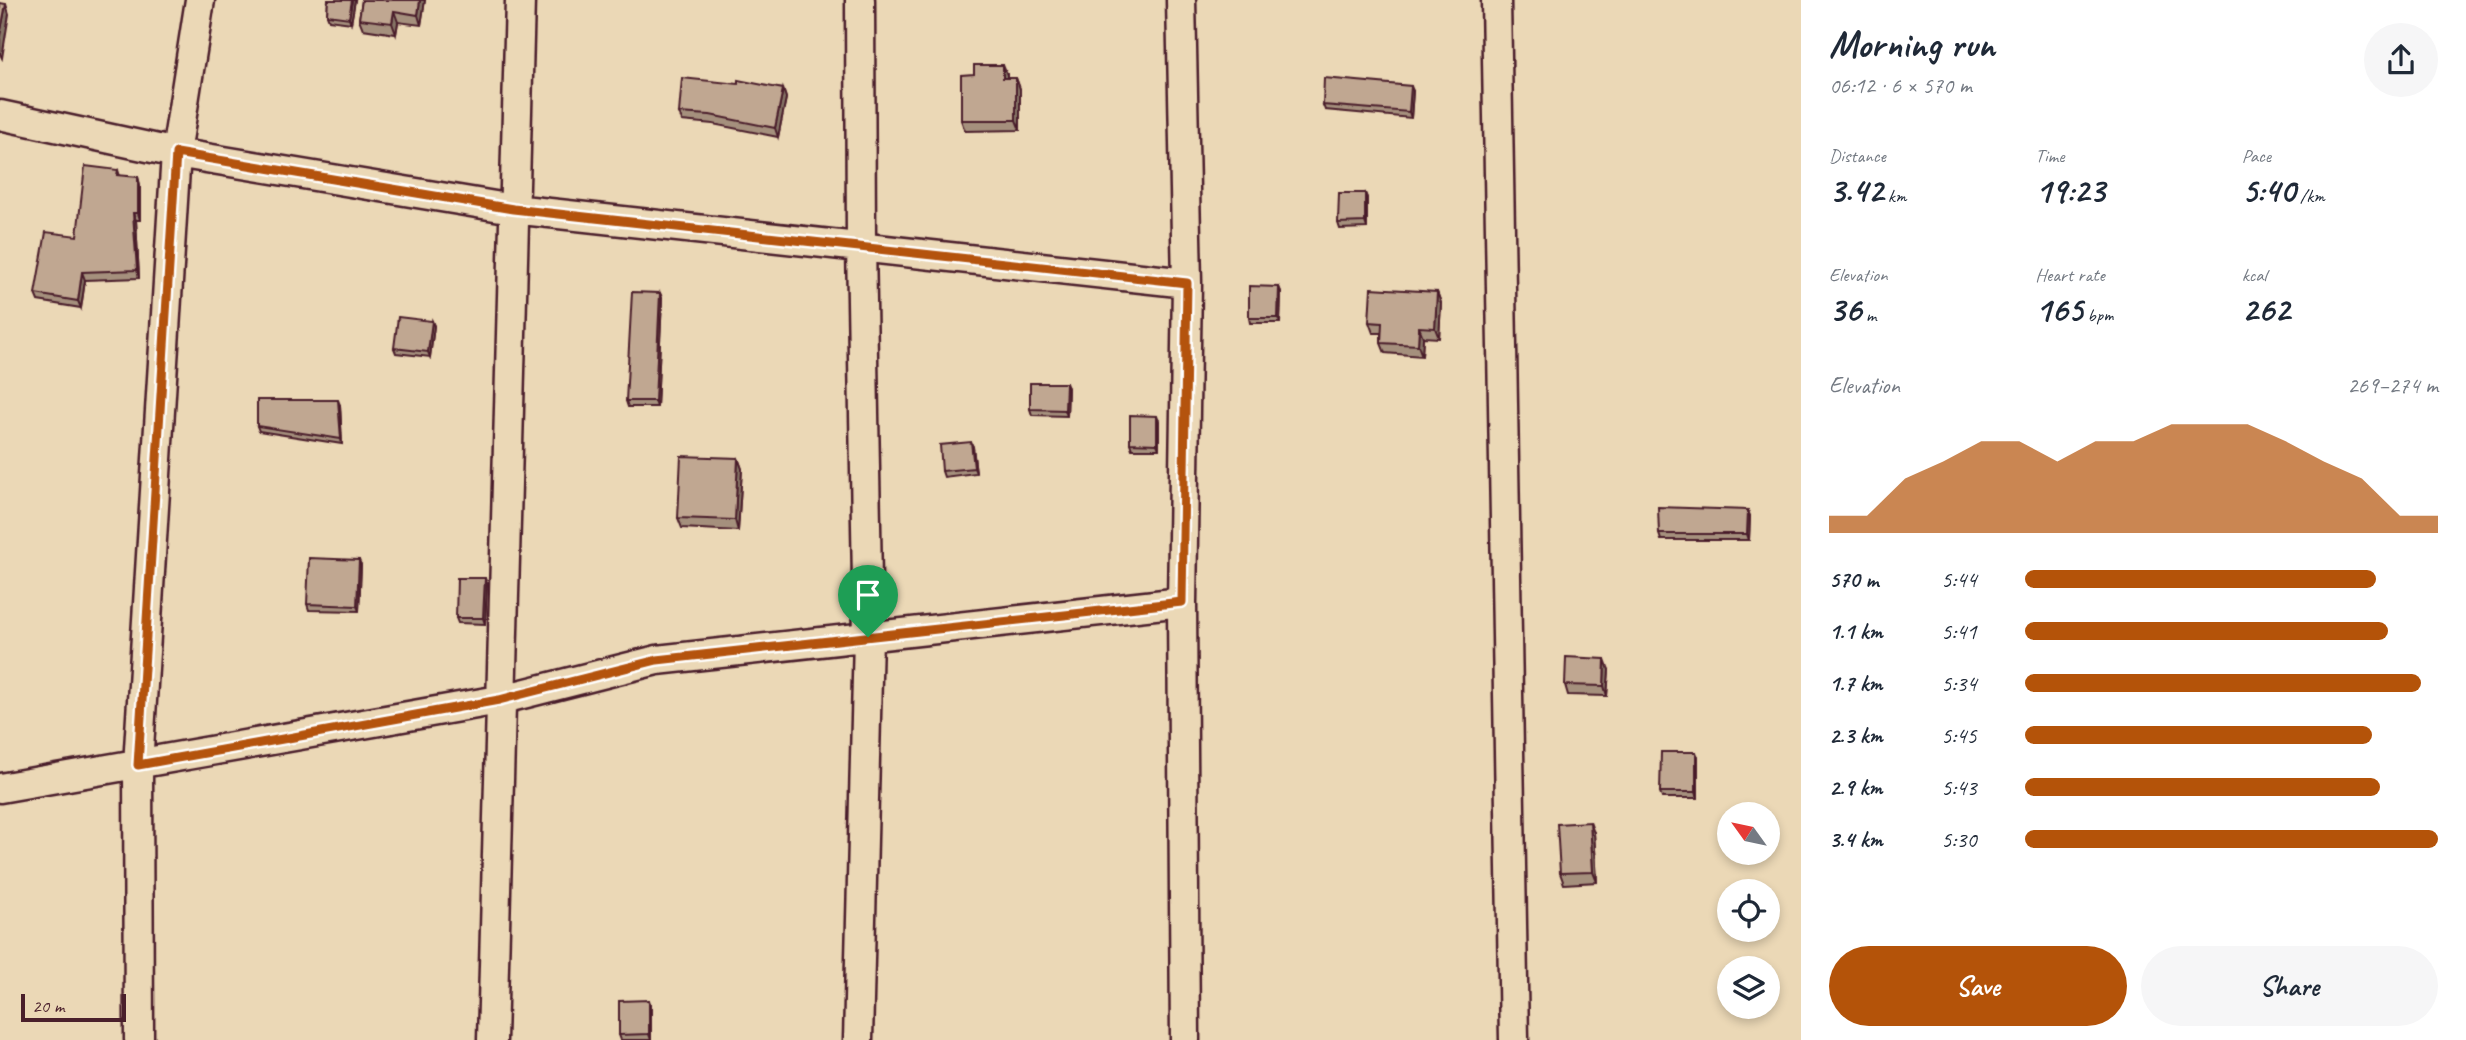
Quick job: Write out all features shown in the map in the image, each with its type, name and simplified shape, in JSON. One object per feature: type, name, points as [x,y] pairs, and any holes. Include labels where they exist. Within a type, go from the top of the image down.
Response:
[{"type":"street","points":[[139,1040],[138,765],[176,153],[200,0]]},
{"type":"street","points":[[492,1040],[499,700],[520,0]]},
{"type":"street","points":[[858,1040],[868,637],[860,0]]},
{"type":"street","points":[[1181,0],[1187,283],[1182,602],[1185,1040]]},
{"type":"street","points":[[1496,0],[1514,1040]]},
{"type":"street","points":[[0,115],[176,153],[513,209],[1187,283]]},
{"type":"street","points":[[0,788],[499,700],[657,660],[1182,602]]},
{"type":"building","points":[[328,0],[352,0],[349,18],[327,15]]},
{"type":"building","points":[[362,0],[420,0],[418,15],[394,11],[392,23],[359,19]]},
{"type":"building","points":[[0,3],[6,4],[0,35]]},
{"type":"building","points":[[974,65],[1003,65],[1003,78],[1016,78],[1016,120],[961,120],[961,75],[974,74]]},
{"type":"building","points":[[682,78],[738,84],[738,80],[783,89],[775,128],[710,115],[679,113]]},
{"type":"building","points":[[1324,78],[1411,86],[1409,112],[1323,105]]},
{"type":"building","points":[[85,166],[118,170],[117,175],[138,177],[138,213],[133,213],[137,270],[82,272],[78,301],[35,294],[46,232],[77,236]]},
{"type":"building","points":[[1339,193],[1365,193],[1365,222],[1338,223]]},
{"type":"building","points":[[1249,286],[1279,287],[1278,318],[1249,318]]},
{"type":"building","points":[[1371,288],[1437,292],[1435,328],[1419,327],[1418,345],[1381,343],[1382,323],[1369,322]]},
{"type":"building","points":[[632,292],[660,293],[655,401],[626,401]]},
{"type":"building","points":[[398,317],[432,321],[428,352],[394,348]]},
{"type":"building","points":[[1030,383],[1066,383],[1065,410],[1030,409]]},
{"type":"building","points":[[257,400],[338,400],[341,439],[257,426]]},
{"type":"building","points":[[1130,415],[1157,416],[1157,444],[1130,443]]},
{"type":"building","points":[[971,442],[974,468],[942,471],[940,445]]},
{"type":"building","points":[[681,456],[738,458],[735,520],[678,518]]},
{"type":"building","points":[[1658,507],[1748,510],[1747,534],[1659,534]]},
{"type":"building","points":[[309,558],[359,560],[357,606],[307,604]]},
{"type":"building","points":[[457,578],[485,578],[483,618],[456,618]]},
{"type":"building","points":[[1566,657],[1605,659],[1604,686],[1565,685]]},
{"type":"building","points":[[1661,752],[1696,752],[1696,792],[1660,792]]},
{"type":"building","points":[[1590,822],[1593,872],[1560,873],[1557,824]]},
{"type":"building","points":[[649,1000],[649,1034],[619,1035],[619,1001]]},
{"type":"route","points":[[176,153],[513,209],[1187,283],[1182,602],[868,637],[657,660],[499,700],[138,765],[176,153]]}]
